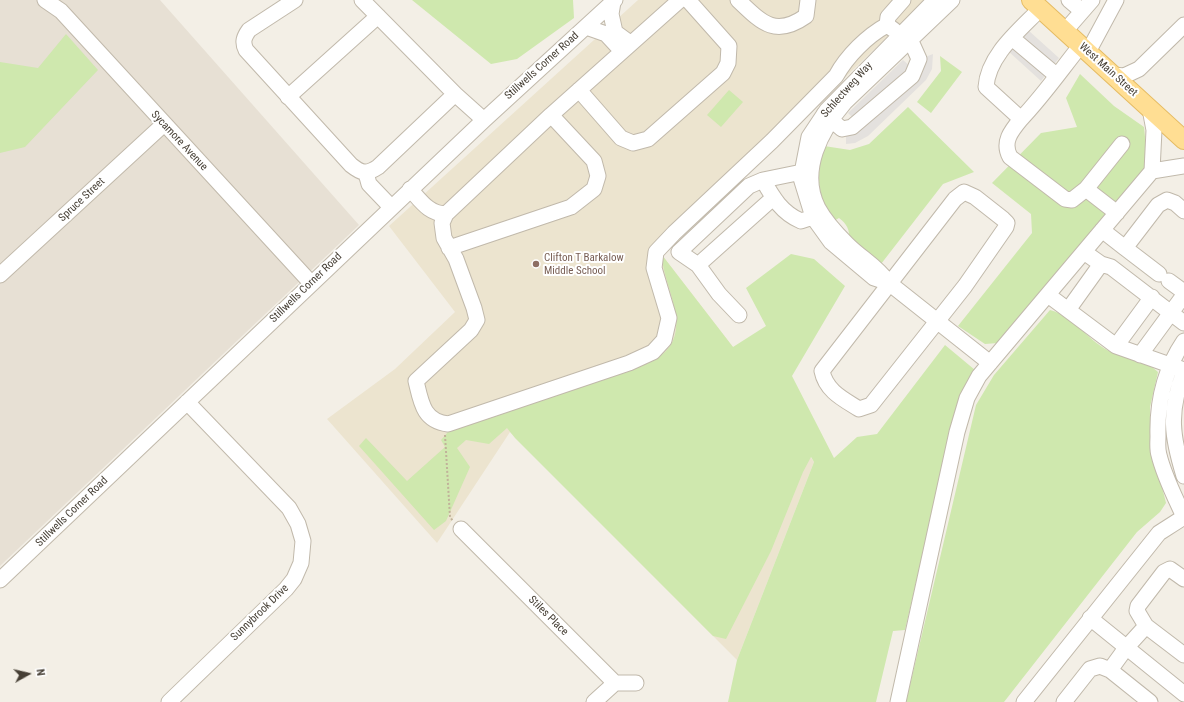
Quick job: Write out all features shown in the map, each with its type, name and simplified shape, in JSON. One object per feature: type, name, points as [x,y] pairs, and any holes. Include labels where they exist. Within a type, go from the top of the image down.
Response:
[{"type":"main road","name":"West Main Street","points":[[1035,2],[1184,140]]},
{"type":"street","name":"Sycamore Avenue","points":[[45,0],[61,11],[311,283]]},
{"type":"street","points":[[295,0],[249,30],[244,41],[246,50],[350,165],[360,172],[366,173],[378,168],[455,94]]},
{"type":"street","points":[[362,0],[455,94],[484,120]]},
{"type":"street","points":[[680,0],[551,115],[446,214],[442,223],[442,229],[472,301],[477,320],[471,330],[416,381],[421,402],[430,418],[437,422],[445,423],[629,363],[653,352],[664,340],[669,318],[654,268],[656,252],[674,233],[772,141],[831,81],[843,64],[875,31],[887,25]]},
{"type":"street","points":[[579,90],[621,138],[633,143],[648,139],[664,126],[723,73],[728,62],[729,46],[688,0]]},
{"type":"street","points":[[738,0],[766,25],[781,28],[794,24],[806,16],[808,0]]},
{"type":"street","points":[[887,25],[888,17],[903,0]]},
{"type":"street","name":"Schlectweg Way","points":[[935,0],[809,137],[807,173],[811,180],[818,207],[830,225],[848,245],[880,270],[889,283],[990,363]]},
{"type":"street","name":"Schlectweg Way","points":[[904,35],[952,0]]},
{"type":"street","points":[[1065,31],[1087,5],[1069,0]]},
{"type":"street","points":[[1116,0],[1084,49],[1056,75],[1038,101],[1020,119],[1011,132],[1006,143],[1007,151],[1010,157],[1065,199],[1072,200],[1086,189],[1122,144]]},
{"type":"street","points":[[614,1],[611,14],[615,32],[626,47]]},
{"type":"street","name":"Stillwells Corner Road","points":[[0,580],[410,189],[614,1]]},
{"type":"street","points":[[1020,119],[986,87],[987,75],[996,58],[1012,38],[1035,2]]},
{"type":"street","points":[[288,97],[378,16]]},
{"type":"street","points":[[827,117],[842,129],[852,127],[912,76],[919,59],[904,35],[887,25]]},
{"type":"street","points":[[1114,75],[1124,76],[1143,66],[1184,25]]},
{"type":"street","points":[[586,27],[606,34],[626,47]]},
{"type":"street","points":[[1012,38],[1056,75]]},
{"type":"street","points":[[898,702],[957,432],[967,398],[979,376],[1152,171],[1154,130],[1137,80],[1143,66]]},
{"type":"street","points":[[449,248],[570,207],[594,189],[598,176],[594,161],[551,115]]},
{"type":"street","name":"Spruce Street","points":[[0,275],[164,124]]},
{"type":"street","points":[[1152,171],[1184,166]]},
{"type":"street","points":[[366,173],[369,184],[391,207]]},
{"type":"street","points":[[739,315],[719,294],[698,265],[679,252],[749,186],[763,180],[807,173]]},
{"type":"street","name":"Schlectweg Way","points":[[807,173],[801,178],[813,217],[831,242],[874,278],[889,283]]},
{"type":"street","points":[[763,180],[773,198],[792,218],[801,222],[813,217]]},
{"type":"street","points":[[410,189],[426,207],[433,212],[446,214]]},
{"type":"street","points":[[1086,189],[1117,213]]},
{"type":"street","points":[[964,192],[975,197],[997,214],[1007,223],[1006,228],[965,286],[937,321],[871,405],[859,409],[841,398],[824,382],[822,371],[889,283],[964,192]]},
{"type":"street","points":[[698,265],[773,198]]},
{"type":"street","points":[[1124,248],[1158,205],[1167,200],[1175,203],[1184,211]]},
{"type":"street","points":[[1102,230],[1184,294],[1140,355]]},
{"type":"street","points":[[1084,252],[1101,264],[1111,267],[1184,323]]},
{"type":"street","points":[[1068,310],[1101,264]]},
{"type":"street","points":[[1048,295],[1116,346],[1180,369]]},
{"type":"street","points":[[1116,346],[1152,297]]},
{"type":"street","points":[[1184,341],[1172,424],[1177,454],[1184,476]]},
{"type":"street","points":[[1024,702],[1159,533],[1184,517],[1158,454],[1158,416],[1162,390],[1180,369]]},
{"type":"street","name":"Sunnybrook Drive","points":[[169,702],[286,589],[299,569],[303,552],[301,532],[289,508],[187,402]]},
{"type":"street","name":"Stiles Place","points":[[461,529],[615,683]]},
{"type":"street","points":[[1184,579],[1170,569],[1164,572],[1138,606],[1137,611],[1146,626],[1184,655]]},
{"type":"street","points":[[1090,618],[1184,694]]},
{"type":"street","points":[[1110,670],[1126,648],[1146,626]]},
{"type":"street","points":[[1064,702],[1090,669],[1100,666],[1110,670],[1150,702]]},
{"type":"street","points":[[594,702],[615,683],[636,683]]},
{"type":"path","points":[[445,423],[450,517],[461,529]]},
{"type":"shaded area","points":[[0,0],[160,0],[359,225],[0,566]]},
{"type":"shaded area","points":[[638,0],[925,0],[662,255],[733,347],[814,462],[737,660],[510,432],[437,543],[327,419],[395,369],[455,312],[389,226]]},
{"type":"shaded area","points":[[1028,30],[1059,58],[1041,81],[1008,51]]},
{"type":"shaded area","points":[[933,54],[932,69],[926,80],[868,136],[855,143],[846,144],[846,136],[853,118],[848,113],[903,60],[910,66],[912,62]]},
{"type":"green space","points":[[412,0],[573,0],[574,18],[517,59],[491,64]]},
{"type":"green space","points":[[66,34],[98,70],[25,147],[0,153],[0,62],[38,68]]},
{"type":"green space","points":[[940,56],[962,72],[931,113],[917,102],[941,71]]},
{"type":"green space","points":[[1080,74],[1114,106],[1144,127],[1148,166],[1064,263],[998,343],[985,344],[958,326],[1032,233],[1031,214],[992,183],[1041,133],[1077,127],[1066,98]]},
{"type":"green space","points":[[729,90],[743,102],[721,127],[707,115]]},
{"type":"green space","points":[[908,107],[974,172],[943,184],[881,264],[849,240],[848,230],[842,220],[839,218],[832,222],[827,213],[823,204],[819,185],[821,156],[824,146],[850,150],[869,144]]},
{"type":"green space","points":[[791,254],[814,259],[845,286],[792,376],[834,458],[857,437],[877,434],[945,345],[975,370],[950,436],[905,630],[893,631],[876,702],[728,702],[737,660],[814,462],[811,457],[803,472],[771,551],[726,639],[713,636],[515,438],[507,428],[489,444],[466,440],[457,448],[470,467],[446,521],[434,530],[359,446],[366,438],[407,481],[445,447],[441,440],[448,432],[459,426],[657,359],[670,346],[675,336],[676,325],[673,301],[663,266],[662,255],[733,347],[766,326],[746,288]]},
{"type":"green space","points":[[1050,310],[1066,317],[1107,350],[1147,364],[1158,372],[1150,407],[1150,439],[1166,503],[1160,512],[1137,532],[1004,702],[906,702],[976,405],[994,375]]},
{"type":"place","name":"Clifton T Barkalow Middle School","points":[[536,264]]}]
